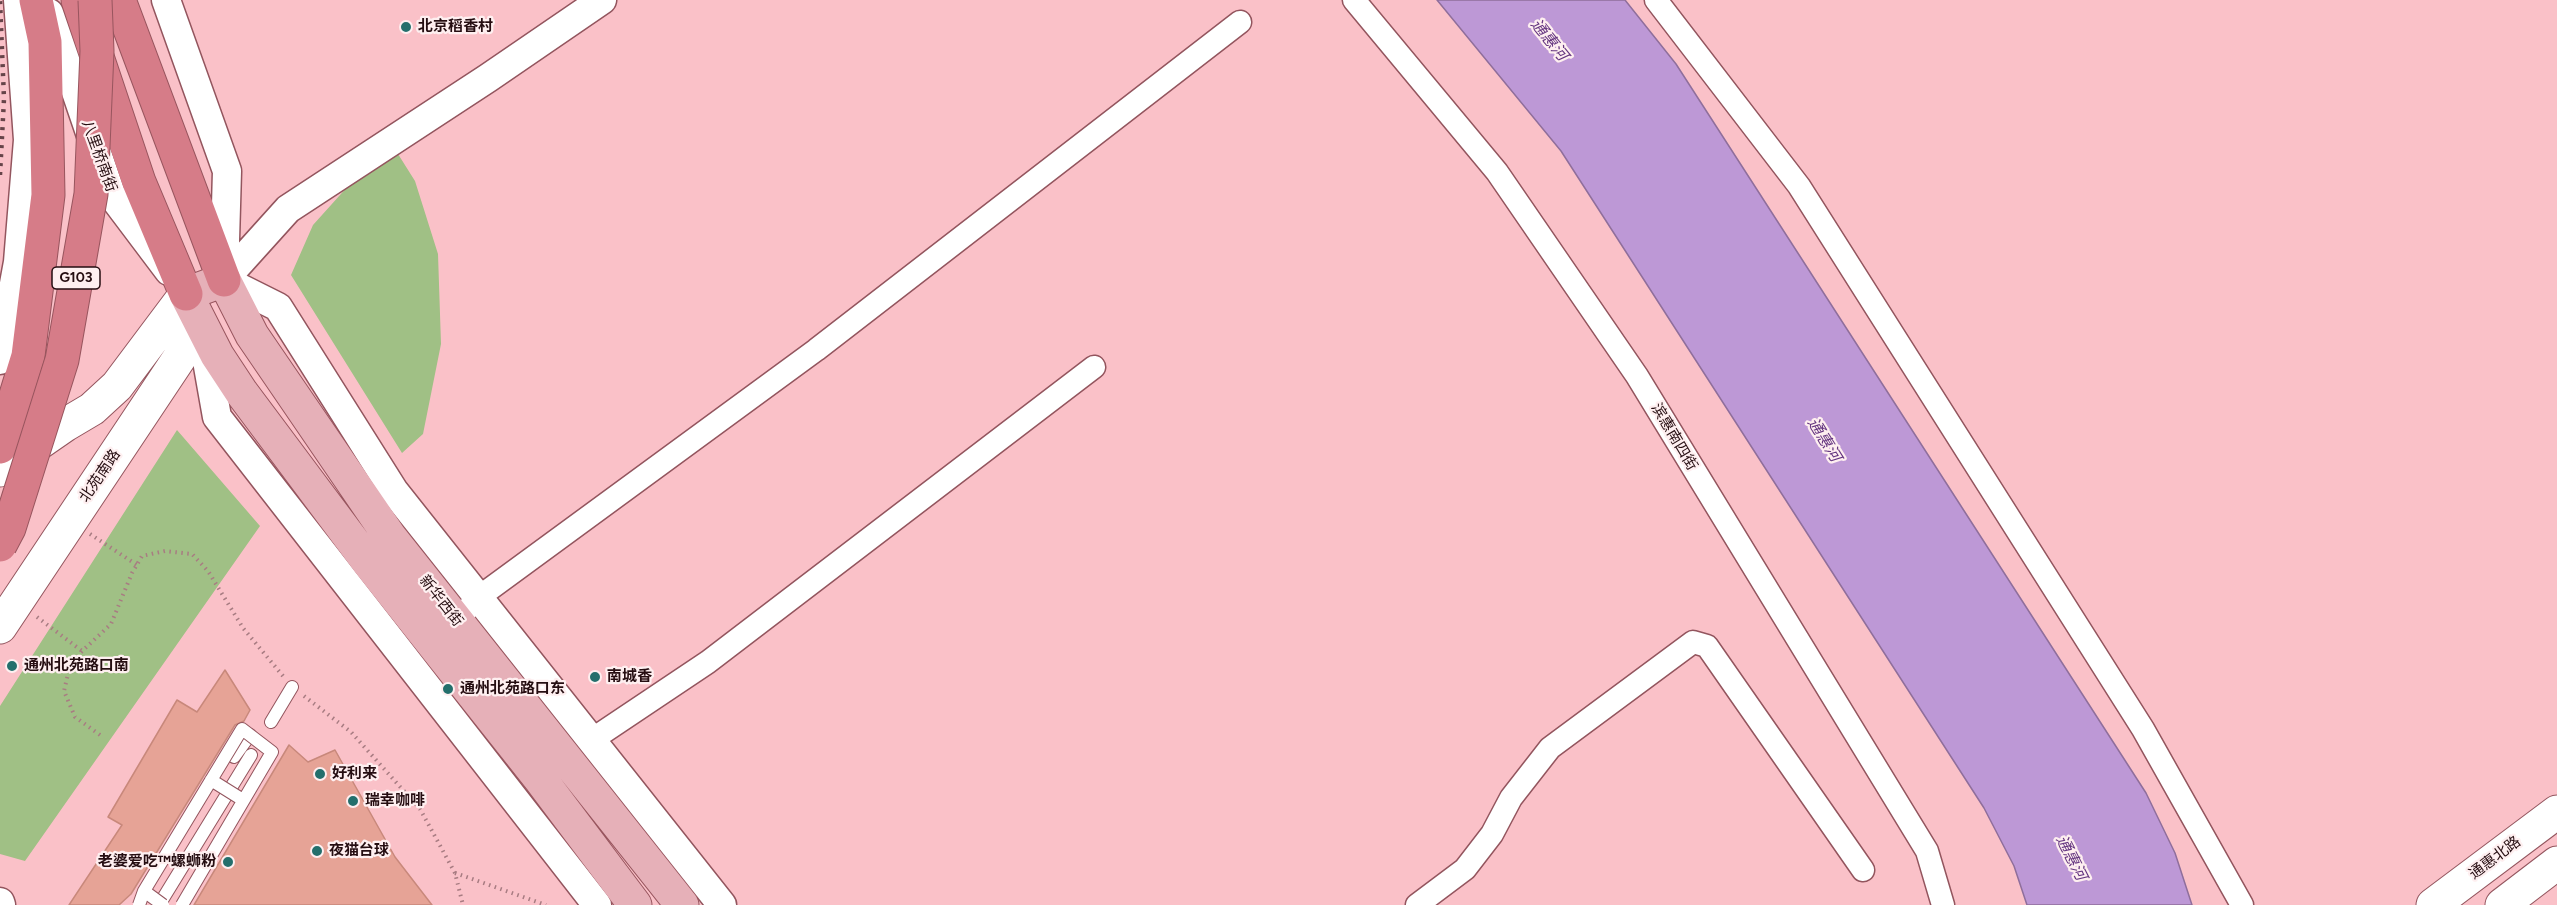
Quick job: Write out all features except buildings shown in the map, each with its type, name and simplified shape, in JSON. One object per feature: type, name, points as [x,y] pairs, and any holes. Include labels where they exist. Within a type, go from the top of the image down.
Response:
[{"type":"highway","name":"G103","points":[[0,447],[28,356],[48,195],[45,42],[36,0]]},
{"type":"highway","points":[[78,0],[139,182],[186,294]]},
{"type":"highway","name":"G103","points":[[0,545],[9,528],[62,360],[90,194],[98,51],[95,0]]},
{"type":"highway","points":[[119,0],[224,280]]},
{"type":"main road","points":[[0,470],[92,409],[117,386],[186,294],[224,280]]},
{"type":"main road","points":[[200,327],[224,280]]},
{"type":"main road","name":"新华西街","points":[[224,280],[252,335],[390,537],[682,905]]},
{"type":"main road","points":[[186,294],[200,327],[242,393],[369,562],[534,771],[635,905]]},
{"type":"main road","name":"北苑南路","points":[[0,627],[200,327]]},
{"type":"main road","name":"通惠北路","points":[[2433,905],[2557,812]]},
{"type":"main road","points":[[2502,905],[2557,862]]},
{"type":"street","points":[[0,360],[18,262],[28,140],[18,0]]},
{"type":"street","name":"八里桥南街","points":[[45,0],[111,194],[186,294]]},
{"type":"street","points":[[166,0],[227,171],[224,280]]},
{"type":"street","points":[[224,280],[288,209],[602,0]]},
{"type":"street","name":"滨惠南四街","points":[[1354,0],[1497,172],[1637,376],[1926,851],[1943,905]]},
{"type":"street","points":[[1656,0],[1799,186],[2143,729],[2242,905]]},
{"type":"street","points":[[456,621],[479,597],[816,350],[1240,22]]},
{"type":"street","points":[[224,280],[278,307],[393,491],[722,905]]},
{"type":"street","points":[[200,327],[217,417],[597,905]]},
{"type":"street","points":[[592,739],[708,662],[1094,367]]},
{"type":"street","points":[[1417,905],[1465,868],[1492,834],[1511,798],[1550,747],[1693,642],[1707,646],[1863,870]]},
{"type":"lane","points":[[271,722],[292,687]]},
{"type":"lane","points":[[139,905],[144,891],[242,729],[272,752],[182,905]]},
{"type":"lane","points":[[234,757],[250,735]]},
{"type":"lane","points":[[144,891],[161,905],[251,755]]},
{"type":"lane","points":[[225,771],[236,779]]},
{"type":"lane","points":[[211,780],[243,800]]},
{"type":"path","points":[[88,533],[137,565]]},
{"type":"path","points":[[100,735],[75,717],[64,692],[68,674],[82,651],[111,624],[142,556],[165,551],[192,554],[208,571],[243,628],[292,687],[351,732],[420,809],[455,873],[463,905]]},
{"type":"path","points":[[38,617],[82,651]]},
{"type":"path","points":[[455,873],[546,905]]},
{"type":"green space","points":[[398,154],[415,181],[438,254],[441,344],[423,434],[402,453],[291,275],[313,225],[349,185]]},
{"type":"green space","points":[[177,430],[260,526],[25,861],[0,854],[0,706]]},
{"type":"water","name":"通惠河","points":[[1437,0],[1625,0],[1676,64],[2146,793],[2175,853],[2192,905],[2027,905],[2014,866],[1984,808],[1561,151]]},
{"type":"railway","points":[[0,0],[4,99],[0,175]]},
{"type":"place","name":"北京稻香村","points":[[406,27]]},
{"type":"place","name":"通州北苑路口南","points":[[12,666]]},
{"type":"place","name":"南城香","points":[[595,677]]},
{"type":"place","name":"通州北苑路口东","points":[[448,689]]},
{"type":"place","name":"好利来","points":[[320,774]]},
{"type":"place","name":"瑞幸咖啡","points":[[353,801]]},
{"type":"place","name":"夜猫台球","points":[[317,851]]},
{"type":"place","name":"老婆爱吃™螺蛳粉","points":[[228,862]]}]
